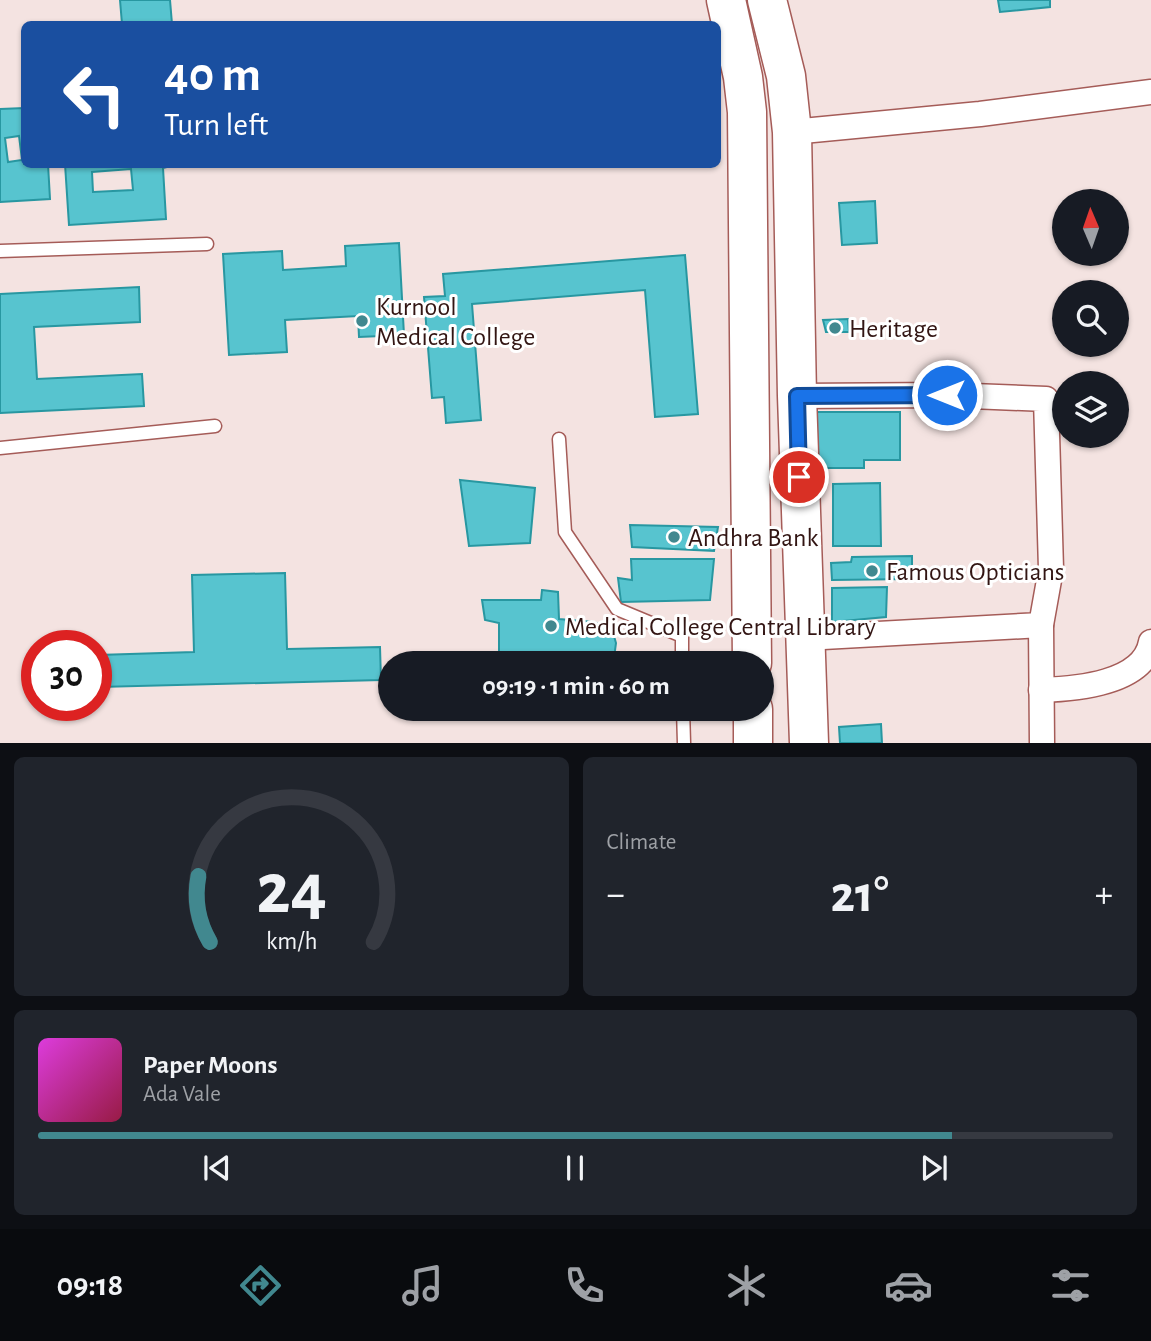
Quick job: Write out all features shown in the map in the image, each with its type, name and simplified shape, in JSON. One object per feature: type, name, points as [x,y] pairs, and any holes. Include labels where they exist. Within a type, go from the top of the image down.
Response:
[{"type":"main road","points":[[726,0],[743,77],[747,113],[752,651]]},
{"type":"main road","points":[[767,0],[786,76],[792,132],[797,396],[809,743]]},
{"type":"main road","points":[[752,721],[753,743]]},
{"type":"street","points":[[792,132],[981,114],[1151,92]]},
{"type":"street","points":[[797,396],[947,395],[1046,399],[1051,569],[1041,625],[1042,743]]},
{"type":"street","points":[[805,638],[1041,625]]},
{"type":"street","points":[[1041,690],[1080,689],[1141,675],[1151,642]]},
{"type":"lane","points":[[0,251],[207,244]]},
{"type":"lane","points":[[0,448],[215,426]]},
{"type":"lane","points":[[559,439],[565,532],[617,609],[682,636],[682,651]]},
{"type":"lane","points":[[683,721],[684,743]]},
{"type":"building","points":[[120,0],[170,0],[172,21],[122,21]]},
{"type":"building","points":[[998,0],[1050,0],[1050,7],[1000,12]]},
{"type":"building","points":[[21,108],[21,152],[19,136],[5,138],[8,162],[21,160],[21,168],[48,168],[50,199],[0,202],[0,109]]},
{"type":"building","points":[[65,168],[163,168],[166,219],[69,225]],"holes":[[[131,169],[133,190],[93,192],[92,172]]]},
{"type":"building","points":[[875,201],[877,243],[842,245],[839,203]]},
{"type":"building","points":[[399,243],[404,335],[359,337],[358,316],[285,320],[287,352],[229,355],[223,254],[282,251],[283,270],[346,266],[345,246]]},
{"type":"building","points":[[685,255],[698,414],[655,417],[645,290],[472,304],[481,420],[446,423],[444,397],[432,398],[424,297],[445,296],[443,274]]},
{"type":"building","points":[[139,287],[140,322],[34,327],[37,379],[142,374],[144,406],[0,413],[0,294]]},
{"type":"building","points":[[848,319],[849,332],[826,332],[823,320]]},
{"type":"building","points":[[809,412],[900,412],[900,460],[864,460],[864,468],[810,468]]},
{"type":"building","points":[[460,480],[535,488],[530,543],[469,546]]},
{"type":"building","points":[[880,483],[881,546],[833,546],[833,484]]},
{"type":"building","name":"Andhra Bank","points":[[630,525],[718,527],[714,551],[632,547]]},
{"type":"building","name":"Famous Opticians","points":[[912,556],[912,579],[832,580],[831,563],[851,562],[852,557]]},
{"type":"building","points":[[631,559],[714,559],[710,600],[621,602],[618,578],[632,580]]},
{"type":"building","points":[[285,573],[287,649],[380,647],[378,680],[112,687],[112,655],[194,652],[192,575]]},
{"type":"building","points":[[887,587],[886,617],[832,622],[832,588]]},
{"type":"building","name":"Medical College Central Library","points":[[542,590],[558,592],[559,619],[594,622],[612,629],[616,643],[615,651],[499,651],[499,623],[485,620],[482,600],[541,600]]},
{"type":"building","points":[[881,724],[882,743],[840,743],[839,727]]},
{"type":"place","name":"Kurnool Medical College","points":[[362,321]]},
{"type":"place","name":"Heritage","points":[[835,328]]},
{"type":"place","name":"Andhra Bank","points":[[674,537]]},
{"type":"place","name":"Famous Opticians","points":[[872,571]]},
{"type":"place","name":"Medical College Central Library","points":[[551,626]]},
{"type":"route","points":[[799,477],[797,396],[947,395]]}]
